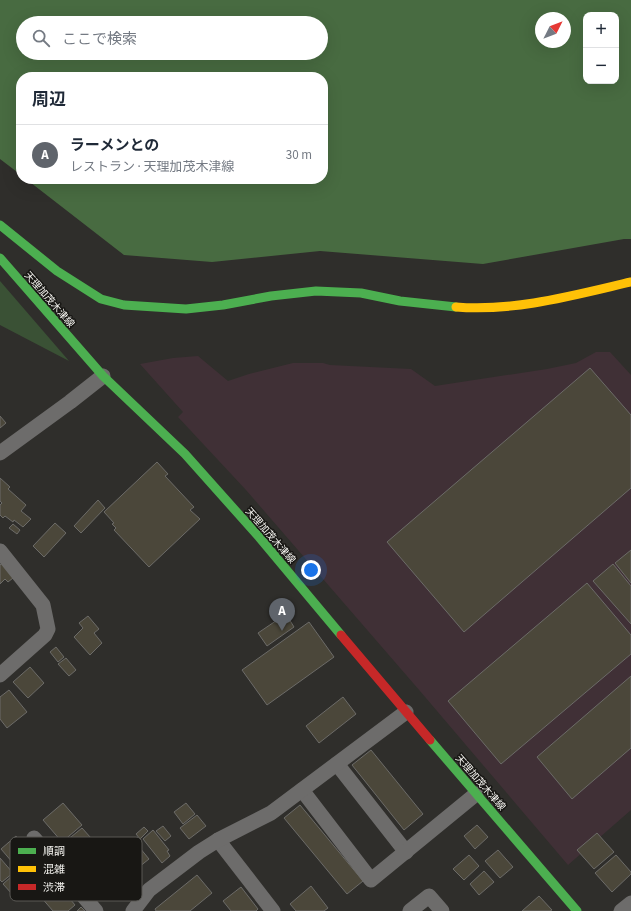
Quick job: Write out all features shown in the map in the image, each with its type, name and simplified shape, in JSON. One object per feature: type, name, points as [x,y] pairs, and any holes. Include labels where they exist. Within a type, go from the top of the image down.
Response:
[{"type":"main road","points":[[0,225],[57,271],[101,300],[124,305],[186,309],[223,305],[271,296],[316,291],[361,294],[400,301],[471,308],[523,306],[631,282]]},
{"type":"main road","name":"天理加茂木津線","points":[[0,258],[103,376],[185,454],[259,537],[576,911]]},
{"type":"street","points":[[0,453],[103,376]]},
{"type":"street","points":[[0,551],[43,605],[48,629],[45,635],[0,675]]},
{"type":"street","points":[[142,899],[149,890],[199,852],[218,840],[271,813],[406,712]]},
{"type":"street","points":[[337,764],[406,852]]},
{"type":"street","points":[[302,790],[372,880],[476,794]]},
{"type":"street","points":[[218,840],[273,911]]},
{"type":"street","points":[[410,911],[429,896],[442,911]]},
{"type":"street","points":[[88,901],[96,911]]},
{"type":"street","points":[[133,911],[141,901]]},
{"type":"street","points":[[621,911],[631,903]]},
{"type":"shaded area","points":[[596,352],[610,352],[631,375],[631,810],[568,865],[246,490],[178,417],[183,412],[140,364],[173,358],[198,356],[228,381],[293,363],[323,363],[330,365],[411,369],[435,386],[547,369],[576,363]]},
{"type":"green space","points":[[0,0],[631,0],[631,239],[483,264],[320,251],[212,262],[124,255],[32,184],[328,184],[328,72],[16,72],[16,171],[0,159]]},
{"type":"green space","points":[[0,281],[69,361],[0,325]]},
{"type":"building","points":[[590,368],[631,415],[631,488],[464,632],[387,542]]},
{"type":"building","points":[[0,416],[6,423],[0,428]]},
{"type":"building","points":[[157,462],[168,474],[165,476],[194,507],[190,510],[200,519],[149,567],[114,530],[116,528],[112,524],[114,523],[104,512]]},
{"type":"building","points":[[0,478],[10,487],[8,489],[26,505],[21,511],[31,519],[23,527],[14,520],[13,522],[5,516],[3,518],[0,515],[0,505],[2,503],[0,501]]},
{"type":"building","points":[[98,500],[105,508],[81,533],[74,526]]},
{"type":"building","points":[[55,523],[66,533],[44,557],[33,546]]},
{"type":"building","points":[[13,524],[20,530],[17,534],[9,528]]},
{"type":"building","points":[[631,550],[631,583],[615,563]]},
{"type":"building","points":[[3,562],[13,578],[8,582],[5,579],[0,584],[0,565]]},
{"type":"building","points":[[613,564],[631,586],[631,624],[593,581]]},
{"type":"building","points":[[587,583],[631,635],[631,654],[501,764],[448,701]]},
{"type":"building","points":[[286,614],[294,627],[267,646],[258,633]]},
{"type":"building","points":[[88,616],[99,629],[94,633],[102,643],[90,655],[74,637],[83,628],[79,623]]},
{"type":"building","points":[[309,622],[334,657],[267,705],[242,670]]},
{"type":"building","points":[[56,647],[64,657],[58,662],[50,652]]},
{"type":"building","points":[[66,658],[76,670],[69,676],[58,664]]},
{"type":"building","points":[[30,667],[44,683],[28,698],[13,682]]},
{"type":"building","points":[[631,676],[631,748],[572,799],[537,757]]},
{"type":"building","points":[[9,690],[27,712],[7,728],[0,719],[0,697]]},
{"type":"building","points":[[343,697],[356,714],[319,743],[306,726]]},
{"type":"building","points":[[371,750],[423,814],[404,830],[352,765]]},
{"type":"building","points":[[63,803],[82,825],[68,837],[58,837],[43,820]]},
{"type":"building","points":[[186,803],[195,814],[183,824],[174,812]]},
{"type":"building","points":[[300,805],[363,881],[347,894],[284,818]]},
{"type":"building","points":[[197,815],[206,826],[189,839],[180,828]]},
{"type":"building","points":[[477,825],[488,837],[475,849],[464,836]]},
{"type":"building","points":[[163,826],[171,836],[165,841],[156,831]]},
{"type":"building","points":[[144,827],[148,831],[142,837],[138,837],[136,834]]},
{"type":"building","points":[[82,828],[90,837],[71,837]]},
{"type":"building","points":[[153,830],[169,850],[167,851],[170,856],[162,863],[143,839]]},
{"type":"building","points":[[597,833],[614,852],[594,869],[577,850]]},
{"type":"building","points":[[10,841],[10,860],[1,849]]},
{"type":"building","points":[[142,850],[149,859],[142,865]]},
{"type":"building","points":[[498,850],[513,867],[500,878],[485,861]]},
{"type":"building","points":[[469,855],[479,866],[464,880],[453,869]]},
{"type":"building","points":[[616,855],[631,872],[631,874],[612,892],[595,873]]},
{"type":"building","points":[[0,858],[10,870],[10,875],[2,882],[0,880]]},
{"type":"building","points":[[484,871],[494,882],[479,895],[470,884]]},
{"type":"building","points":[[197,875],[212,893],[190,911],[156,911],[155,909]]},
{"type":"building","points":[[10,878],[10,892],[3,884]]},
{"type":"building","points":[[311,886],[328,908],[324,911],[296,911],[290,904]]},
{"type":"building","points":[[241,887],[258,909],[256,911],[231,911],[223,901]]},
{"type":"building","points":[[539,896],[552,910],[522,911]]},
{"type":"building","points":[[44,901],[72,901],[75,905],[68,911],[53,911]]},
{"type":"building","points":[[81,907],[85,911],[77,911]]},
{"type":"traffic: fast","points":[[0,225],[57,271],[101,299],[124,305],[186,309],[223,305],[271,296],[316,291],[361,293],[400,301],[456,307]]},
{"type":"traffic: fast","points":[[0,258],[103,376],[185,454],[259,537],[341,635]]},
{"type":"traffic: fast","points":[[430,740],[577,911]]},
{"type":"traffic: slow","points":[[456,307],[478,308],[522,305],[566,297],[631,282]]},
{"type":"traffic: jam","points":[[341,635],[430,740]]},
{"type":"place","name":"ラーメンとの","points":[[282,631]]}]
